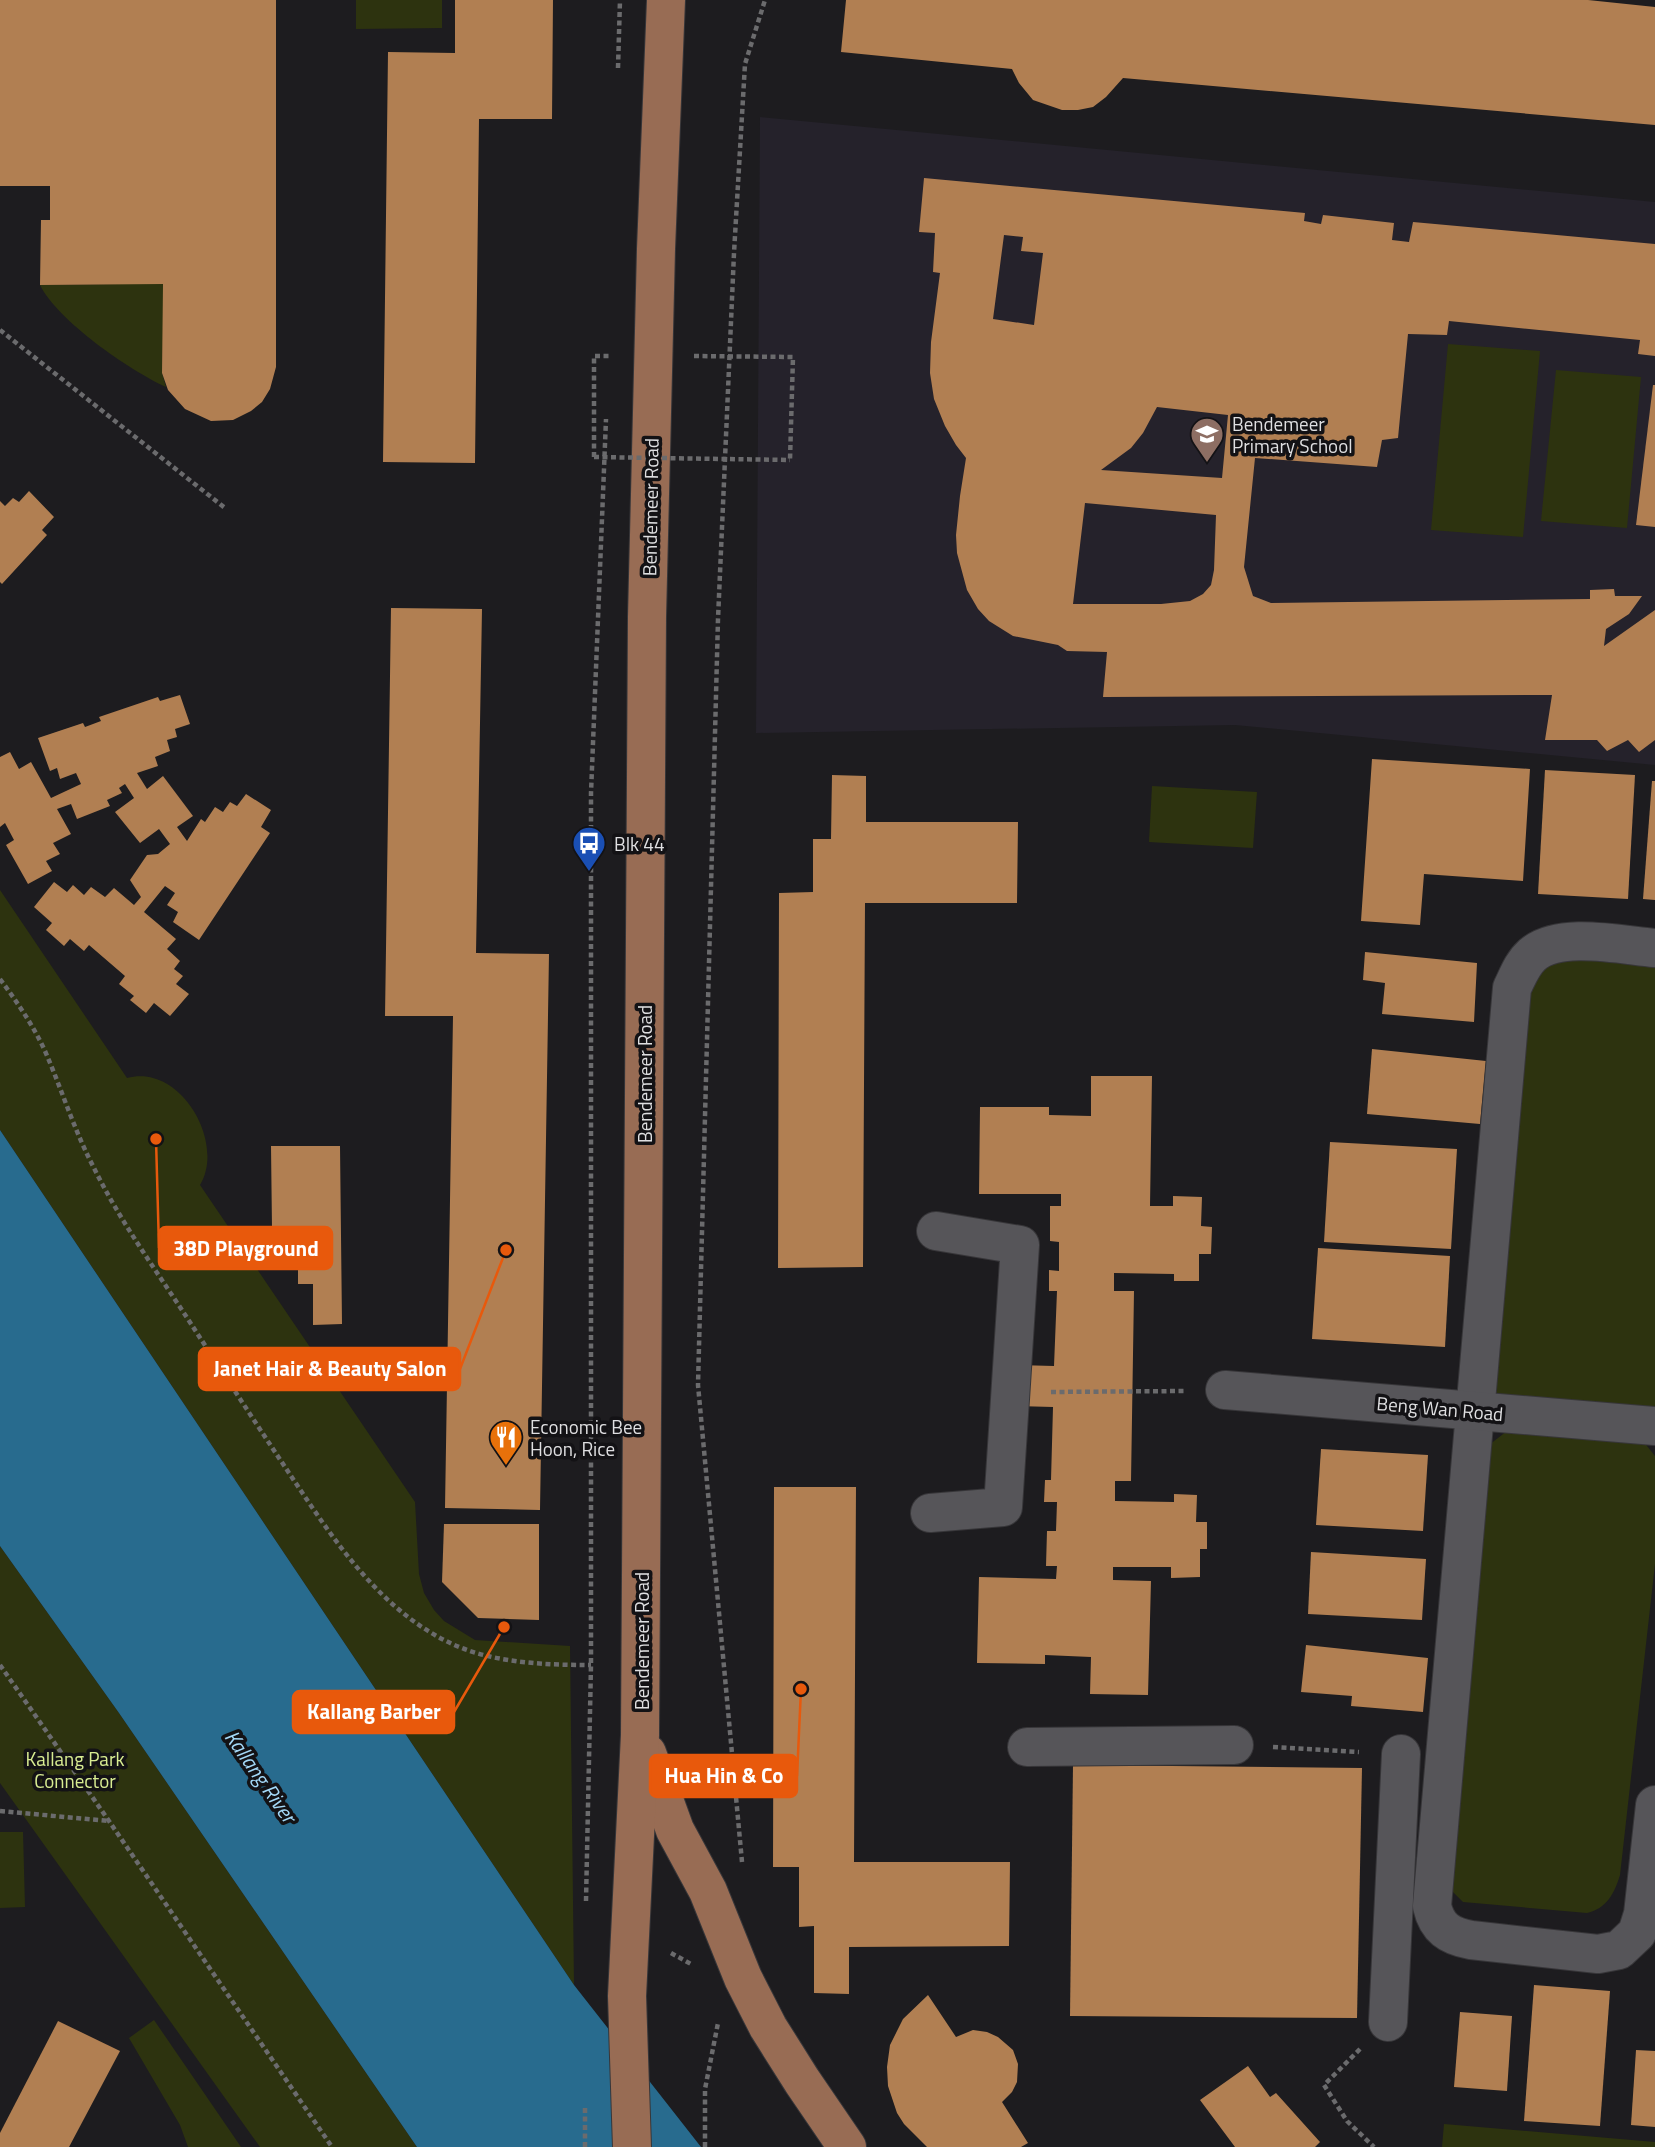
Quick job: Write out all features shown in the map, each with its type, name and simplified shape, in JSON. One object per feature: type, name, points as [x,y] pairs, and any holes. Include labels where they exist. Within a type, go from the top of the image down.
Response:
[{"type":"main road","name":"Bendemeer Road","points":[[632,2147],[627,1996],[640,1735],[647,617],[666,0]]},
{"type":"main road","points":[[640,1735],[675,1830],[708,1891],[743,1978],[768,2027],[847,2147]]},
{"type":"street","points":[[1655,948],[1572,941],[1552,944],[1533,954],[1521,968],[1512,988],[1432,1906],[1435,1918],[1444,1929],[1457,1937],[1471,1940],[1598,1954],[1619,1950],[1637,1933],[1643,1914],[1655,1805]]},
{"type":"street","points":[[930,1513],[1003,1507],[1020,1245],[936,1231]]},
{"type":"street","name":"Beng Wan Road","points":[[1225,1390],[1655,1426]]},
{"type":"street","points":[[1027,1746],[1234,1745]]},
{"type":"street","points":[[1388,2022],[1401,1754]]},
{"type":"street","points":[[1399,1812],[1440,1810]]},
{"type":"path","points":[[618,68],[620,0]]},
{"type":"path","points":[[743,1873],[698,1385],[718,619],[730,356],[745,64],[765,0]]},
{"type":"path","points":[[0,330],[225,508]]},
{"type":"path","points":[[594,356],[594,457],[790,460],[793,357],[653,357]]},
{"type":"path","points":[[587,1825],[591,1665],[592,793],[607,410]]},
{"type":"path","points":[[0,979],[23,1010],[39,1039],[79,1138],[107,1194],[320,1518],[370,1581],[416,1622],[445,1641],[468,1650],[505,1659],[591,1665]]},
{"type":"path","points":[[1010,1393],[1225,1390]]},
{"type":"path","points":[[0,1665],[332,2147]]},
{"type":"path","points":[[1234,1745],[1401,1754]]},
{"type":"path","points":[[0,1811],[109,1821]]},
{"type":"path","points":[[1374,2147],[1347,2121],[1324,2085],[1388,2022]]},
{"type":"path","points":[[705,2089],[705,2147]]},
{"type":"shaded area","name":"Bendemeer Primary School","points":[[760,117],[1655,202],[1655,765],[1235,725],[756,733]]},
{"type":"green space","points":[[356,0],[442,0],[442,28],[356,29]]},
{"type":"green space","points":[[276,282],[163,343],[162,373],[166,387],[133,369],[78,329],[49,299],[40,285]]},
{"type":"green space","points":[[1448,344],[1540,351],[1523,537],[1431,530]]},
{"type":"green space","points":[[1556,370],[1641,377],[1627,528],[1541,521]]},
{"type":"green space","points":[[1152,786],[1257,792],[1253,848],[1149,842]]},
{"type":"green space","points":[[0,890],[127,1078],[146,1077],[164,1082],[180,1094],[193,1110],[202,1128],[207,1148],[207,1167],[200,1185],[415,1502],[419,1574],[424,1593],[434,1610],[444,1621],[475,1640],[570,1646],[574,1985],[0,1130]]},
{"type":"green space","points":[[1544,956],[1655,960],[1655,1410],[1489,1396],[1519,999]]},
{"type":"green space","points":[[1516,1424],[1643,1441],[1655,1456],[1655,1564],[1620,1875],[1605,1904],[1587,1913],[1463,1902],[1445,1884],[1489,1445]]},
{"type":"green space","name":"Kallang Park Connector","points":[[0,1546],[119,1713],[417,2147],[260,2147],[0,1783]]},
{"type":"green space","points":[[0,1832],[23,1832],[25,1907],[0,1908]]},
{"type":"green space","points":[[154,2020],[241,2147],[188,2147],[180,2125],[129,2038]]},
{"type":"green space","points":[[1444,2124],[1655,2142],[1655,2147],[1442,2147]]},
{"type":"water","name":"Kallang River","points":[[0,1130],[574,1985],[701,2147],[417,2147],[119,1713],[0,1546]]},
{"type":"building","points":[[0,0],[276,0],[276,367],[270,389],[262,402],[251,411],[233,420],[211,421],[185,409],[168,390],[162,373],[163,284],[40,285],[41,220],[50,220],[50,186],[0,186]]},
{"type":"building","points":[[455,0],[553,0],[552,119],[479,119],[475,463],[383,462],[388,52],[455,53]]},
{"type":"building","points":[[846,0],[1588,0],[1655,7],[1655,125],[1123,78],[1093,107],[1062,110],[1033,100],[1012,69],[841,52]]},
{"type":"building","points":[[924,178],[1305,213],[1304,221],[1321,224],[1323,215],[1394,223],[1392,240],[1409,242],[1413,222],[1655,244],[1655,356],[1638,354],[1640,340],[1449,321],[1447,335],[1408,334],[1398,438],[1382,440],[1377,467],[1255,458],[1244,567],[1253,596],[1271,603],[1590,599],[1590,590],[1614,589],[1615,596],[1642,596],[1629,614],[1606,629],[1604,646],[1655,610],[1655,740],[1639,752],[1628,740],[1607,751],[1597,740],[1545,740],[1552,695],[1103,697],[1107,652],[1067,651],[1058,645],[1013,636],[989,621],[967,590],[957,553],[956,535],[966,458],[945,426],[934,399],[930,373],[931,342],[940,273],[933,272],[935,233],[919,232]],"holes":[[[1004,235],[1023,237],[1021,251],[1043,253],[1034,325],[993,319]],[[1157,407],[1228,415],[1222,478],[1101,470],[1131,448],[1143,433]],[[1085,503],[1216,515],[1214,570],[1211,585],[1203,594],[1190,601],[1161,604],[1073,604]]]},
{"type":"building","points":[[1655,385],[1655,527],[1636,525]]},
{"type":"building","points":[[29,491],[54,517],[42,530],[47,535],[2,584],[0,501],[5,506],[13,498],[19,502]]},
{"type":"building","points":[[391,608],[482,609],[476,953],[549,954],[540,1510],[445,1508],[453,1016],[385,1016]]},
{"type":"building","points":[[180,695],[190,724],[175,729],[177,737],[167,740],[170,751],[155,757],[158,766],[137,773],[147,789],[163,776],[193,816],[177,827],[187,841],[201,819],[205,822],[215,807],[223,812],[230,802],[237,806],[246,794],[271,810],[261,827],[270,833],[199,940],[173,922],[178,912],[167,905],[175,893],[165,886],[144,912],[176,939],[167,949],[180,961],[174,969],[183,976],[176,984],[189,994],[170,1016],[154,1003],[146,1013],[130,1000],[134,996],[119,984],[125,976],[89,945],[84,951],[70,939],[64,946],[46,930],[52,923],[34,907],[54,882],[67,892],[73,885],[84,895],[91,887],[105,897],[114,888],[134,905],[141,897],[130,880],[147,855],[158,854],[170,844],[159,829],[140,843],[115,812],[134,798],[125,784],[119,788],[122,793],[107,800],[110,806],[77,819],[71,804],[57,809],[71,834],[53,843],[60,854],[46,861],[52,871],[28,884],[6,845],[14,840],[5,823],[0,827],[0,757],[10,752],[19,769],[31,762],[51,798],[81,784],[76,773],[60,779],[57,768],[50,771],[38,738],[83,723],[85,727],[101,721],[99,717],[158,697],[160,701]]},
{"type":"building","points":[[1372,759],[1530,769],[1523,881],[1424,874],[1420,925],[1361,921]]},
{"type":"building","points":[[1545,770],[1635,775],[1628,899],[1538,894]]},
{"type":"building","points":[[832,775],[866,776],[866,822],[1018,822],[1017,903],[865,903],[863,1267],[778,1268],[779,893],[813,892],[813,839],[831,839]]},
{"type":"building","points":[[1652,781],[1655,781],[1655,900],[1643,899]]},
{"type":"building","points":[[1365,952],[1477,963],[1474,1022],[1382,1014],[1385,983],[1363,980]]},
{"type":"building","points":[[1372,1049],[1486,1061],[1480,1124],[1367,1114]]},
{"type":"building","points":[[1091,1076],[1152,1076],[1150,1206],[1173,1206],[1173,1196],[1202,1197],[1201,1226],[1212,1227],[1211,1254],[1199,1254],[1199,1281],[1174,1281],[1174,1274],[1114,1273],[1114,1291],[1134,1291],[1131,1481],[1115,1481],[1115,1501],[1174,1502],[1174,1494],[1197,1495],[1196,1522],[1207,1522],[1207,1549],[1200,1549],[1200,1577],[1171,1578],[1171,1567],[1113,1567],[1113,1580],[1151,1581],[1148,1695],[1090,1694],[1091,1657],[1045,1655],[1045,1664],[977,1663],[979,1577],[1056,1579],[1057,1566],[1046,1566],[1047,1531],[1056,1531],[1057,1502],[1044,1502],[1045,1480],[1051,1480],[1053,1407],[1014,1406],[1017,1365],[1054,1366],[1057,1291],[1049,1291],[1049,1270],[1059,1271],[1059,1242],[1050,1241],[1050,1206],[1061,1206],[1061,1194],[979,1194],[980,1107],[1049,1107],[1049,1115],[1091,1116]]},
{"type":"building","points":[[1330,1142],[1457,1149],[1451,1249],[1324,1242]]},
{"type":"building","points":[[271,1146],[340,1146],[342,1324],[313,1325],[313,1284],[298,1284],[298,1228],[272,1229]]},
{"type":"building","points":[[1318,1248],[1450,1256],[1445,1347],[1312,1339]]},
{"type":"building","points":[[1321,1449],[1428,1455],[1423,1531],[1316,1525]]},
{"type":"building","points":[[774,1487],[856,1487],[854,1862],[1010,1862],[1009,1946],[849,1947],[849,1994],[814,1993],[814,1926],[799,1927],[799,1867],[773,1867]]},
{"type":"building","points":[[444,1524],[539,1524],[539,1620],[478,1618],[442,1582]]},
{"type":"building","points":[[1311,1552],[1426,1559],[1422,1620],[1308,1614]]},
{"type":"building","points":[[1306,1645],[1428,1658],[1423,1712],[1351,1706],[1352,1696],[1301,1692]]},
{"type":"building","points":[[1073,1765],[1362,1768],[1357,2018],[1070,2016]]},
{"type":"building","points":[[1534,1985],[1610,1991],[1600,2126],[1524,2121]]},
{"type":"building","points":[[928,1995],[956,2037],[973,2030],[987,2032],[998,2037],[1013,2050],[1018,2064],[1017,2082],[1002,2102],[1028,2143],[1021,2147],[927,2147],[904,2124],[897,2113],[888,2086],[890,2045],[903,2019]]},
{"type":"building","points":[[1460,2012],[1512,2016],[1507,2091],[1454,2087]]},
{"type":"building","points":[[58,2021],[120,2051],[69,2147],[0,2147],[0,2133]]},
{"type":"building","points":[[1636,2050],[1655,2051],[1655,2127],[1631,2125]]},
{"type":"building","points":[[1248,2066],[1270,2097],[1276,2093],[1320,2142],[1315,2147],[1235,2147],[1200,2100]]},
{"type":"place","name":"Bendemeer Primary School","points":[[1207,464]]},
{"type":"place","name":"Blk 44","points":[[589,873]]},
{"type":"place","name":"38D Playground","points":[[156,1139]]},
{"type":"place","name":"Janet Hair & Beauty Salon","points":[[506,1250]]},
{"type":"place","name":"Economic Bee Hoon, Rice","points":[[506,1467]]},
{"type":"place","name":"Kallang Barber","points":[[504,1627]]},
{"type":"place","name":"Hua Hin & Co","points":[[801,1689]]}]
